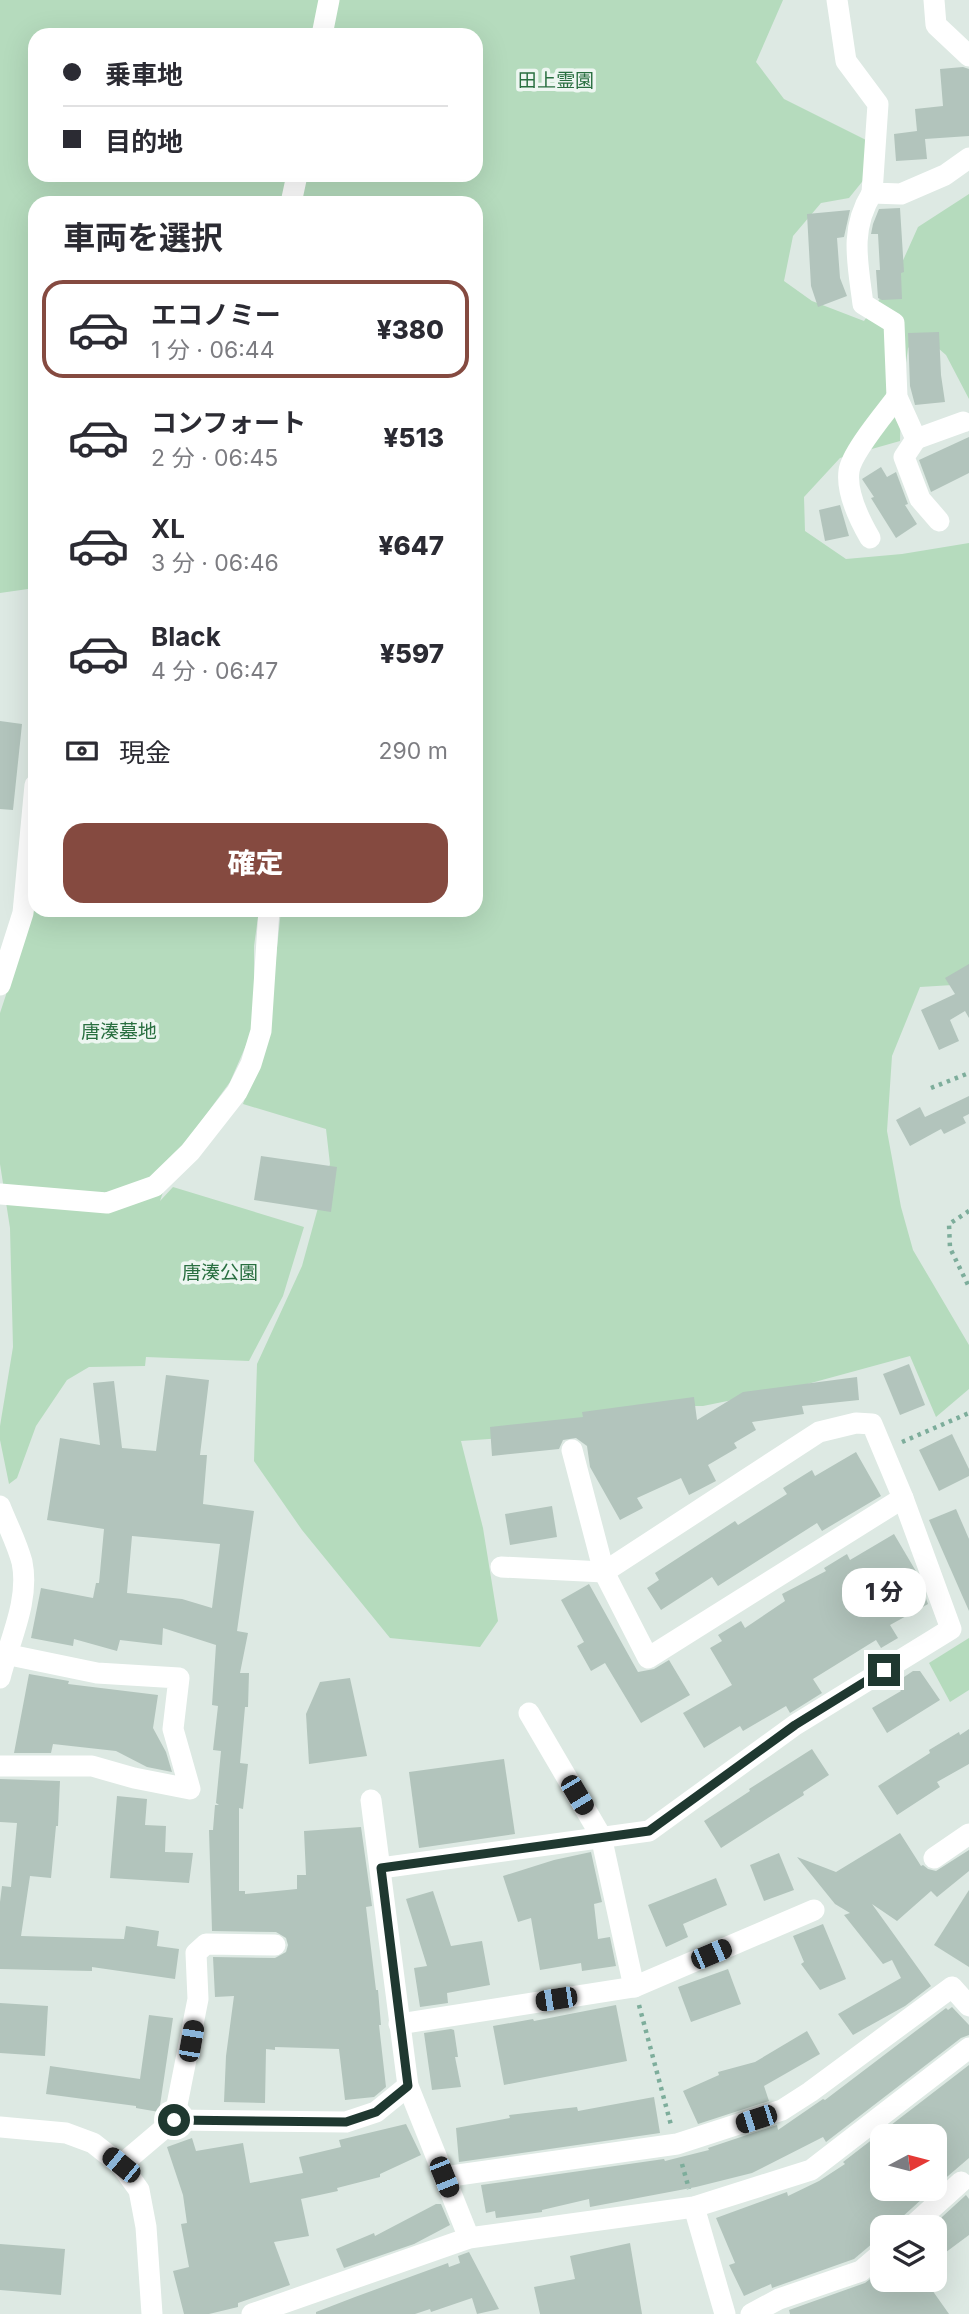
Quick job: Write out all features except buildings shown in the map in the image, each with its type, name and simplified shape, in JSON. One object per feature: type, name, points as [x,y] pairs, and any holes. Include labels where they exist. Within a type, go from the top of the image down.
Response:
[{"type":"street","points":[[324,28],[329,0]]},
{"type":"street","points":[[837,0],[846,61],[877,104],[872,193],[861,210],[855,247],[863,304],[894,323],[897,397],[916,439]]},
{"type":"street","points":[[934,0],[936,25],[969,56]]},
{"type":"street","points":[[872,193],[901,194],[945,175],[969,158]]},
{"type":"street","points":[[870,538],[851,495],[849,469],[863,444],[897,397]]},
{"type":"street","points":[[939,521],[920,499],[904,457],[916,439],[962,422]]},
{"type":"street","points":[[0,985],[23,914],[28,860]]},
{"type":"street","points":[[0,1194],[107,1203],[155,1186],[190,1152],[237,1092],[251,1064],[261,1031],[269,917]]},
{"type":"street","points":[[381,1868],[649,1831],[795,1725],[951,1629],[903,1498],[872,1424],[856,1423],[819,1432],[604,1572],[501,1567]]},
{"type":"street","points":[[572,1450],[604,1572],[648,1658],[903,1498]]},
{"type":"street","points":[[0,1506],[21,1559],[24,1576],[10,1608],[0,1678]]},
{"type":"street","points":[[0,1766],[92,1766],[190,1790],[173,1729],[179,1678],[97,1673],[5,1654]]},
{"type":"street","points":[[529,1713],[601,1836],[634,1987]]},
{"type":"street","points":[[371,1800],[408,2086],[469,2238]]},
{"type":"street","points":[[934,1858],[969,1834]]},
{"type":"street","points":[[399,2024],[634,1987],[814,1910]]},
{"type":"street","points":[[121,2165],[174,2120],[198,1999],[196,1953],[206,1944],[275,1945]]},
{"type":"street","points":[[444,2177],[677,2144],[782,2110],[952,1987],[969,2006]]},
{"type":"street","points":[[252,2314],[469,2238],[694,2207],[811,2170],[969,2048]]},
{"type":"street","points":[[174,2120],[346,2122],[376,2112],[408,2086]]},
{"type":"street","points":[[0,2127],[66,2133],[93,2143],[121,2165],[139,2190],[146,2227],[152,2314]]},
{"type":"street","points":[[924,2215],[961,2182]]},
{"type":"street","points":[[694,2207],[725,2314]]},
{"type":"street","points":[[751,2314],[779,2299],[861,2271],[870,2263]]},
{"type":"path","points":[[931,1088],[969,1073]]},
{"type":"path","points":[[969,1211],[949,1224],[950,1248],[969,1287]]},
{"type":"path","points":[[883,1450],[969,1413]]},
{"type":"path","points":[[634,1987],[694,2207]]},
{"type":"green space","name":"田上霊園","points":[[0,0],[783,0],[756,62],[784,99],[866,140],[870,172],[849,198],[821,203],[793,236],[784,281],[812,301],[864,321],[896,276],[918,227],[969,194],[969,399],[946,355],[923,335],[908,348],[901,400],[900,441],[840,458],[804,497],[805,531],[846,559],[902,554],[969,543],[969,984],[920,987],[892,1056],[887,1131],[901,1207],[913,1250],[969,1345],[969,1389],[936,1417],[910,1356],[800,1386],[703,1406],[646,1406],[573,1433],[461,1441],[483,1528],[498,1621],[480,1647],[390,1638],[302,1530],[254,1461],[257,1364],[302,1266],[330,1164],[326,1129],[243,1104],[268,1033],[280,917],[483,917],[483,196],[28,196],[28,589],[0,593]]},
{"type":"green space","name":"唐湊墓地","points":[[32,917],[258,917],[254,946],[254,1027],[230,1082],[175,1157],[160,1201],[173,1187],[304,1227],[283,1296],[249,1361],[146,1357],[145,1366],[89,1367],[67,1380],[36,1426],[17,1478],[9,1484],[0,1440],[13,1347],[10,1228],[0,1164],[0,1013]]},
{"type":"green space","points":[[969,1638],[969,1690],[950,1702],[929,1663]]},
{"type":"route","points":[[174,2120],[346,2122],[376,2112],[408,2086],[381,1868],[649,1831],[795,1725],[884,1670]]},
{"type":"park label","name":"唐湊公園","points":[[220,1272]]}]
